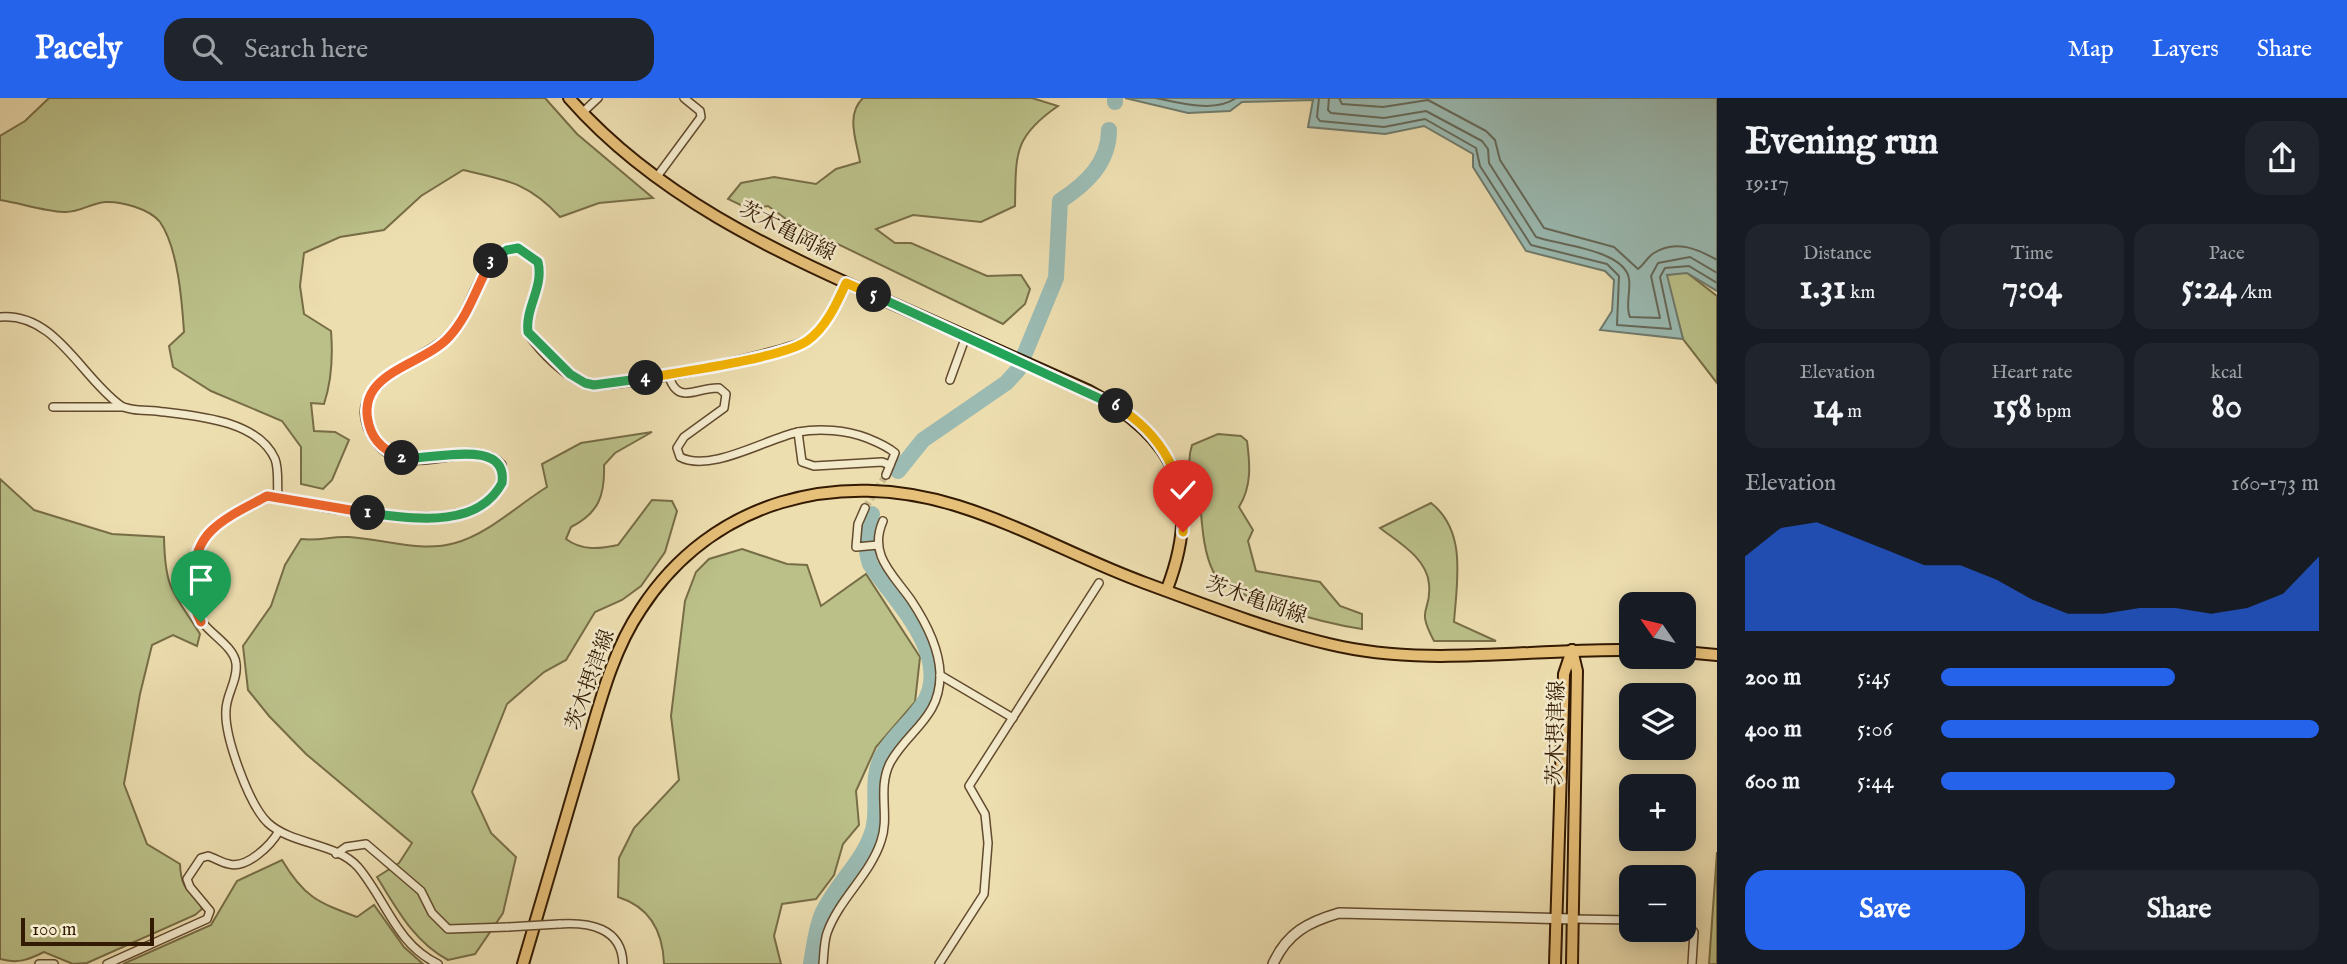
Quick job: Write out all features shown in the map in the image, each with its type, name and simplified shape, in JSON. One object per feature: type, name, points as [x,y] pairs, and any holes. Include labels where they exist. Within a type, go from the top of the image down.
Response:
[{"type":"main road","name":"茨木亀岡線","points":[[569,98],[656,178],[761,243],[1089,391],[1126,412],[1153,436],[1176,474],[1182,493],[1184,519],[1177,562],[1167,589],[1255,623],[1348,649],[1437,656],[1619,650]]},
{"type":"main road","name":"茨木摂津線","points":[[523,964],[618,652],[640,610],[666,578],[690,554],[733,523],[771,505],[815,493],[838,489],[897,490],[960,506],[1167,589]]},
{"type":"main road","name":"茨木摂津線","points":[[1555,964],[1564,674],[1572,650]]},
{"type":"main road","name":"茨木摂津線","points":[[1572,650],[1577,671],[1572,964]]},
{"type":"main road","points":[[1696,653],[1717,655]]},
{"type":"street","points":[[583,113],[598,98]]},
{"type":"street","points":[[656,178],[701,117],[700,111],[684,98]]},
{"type":"street","points":[[438,964],[422,956],[406,940],[356,865],[279,831],[259,812],[230,741],[225,709],[236,663],[232,654],[201,622],[194,609],[192,586],[201,548],[210,531],[267,496],[278,496],[332,509],[425,519],[451,516],[485,501],[502,483],[501,465],[495,459],[482,454],[418,460],[401,458],[388,452],[372,433],[367,408],[371,394],[388,374],[428,353],[447,339],[468,310],[493,258],[507,250],[518,248],[538,262],[539,286],[528,314],[528,332],[570,374],[594,385],[668,374],[781,351],[807,341],[828,317],[846,283]]},
{"type":"street","points":[[0,317],[18,315],[34,322],[68,351],[122,407]]},
{"type":"street","points":[[950,380],[967,336]]},
{"type":"street","points":[[668,374],[672,387],[681,393],[687,394],[710,387],[719,388],[726,394],[724,408],[684,437],[677,447],[680,457],[691,463],[709,461],[798,432],[836,430],[859,435],[895,453],[886,475]]},
{"type":"street","points":[[53,407],[122,407],[189,415],[240,428],[264,443],[276,461],[278,496]]},
{"type":"street","points":[[798,432],[802,462],[814,466],[882,462],[891,465]]},
{"type":"street","points":[[865,508],[855,541],[856,547],[876,545]]},
{"type":"street","points":[[823,964],[826,935],[833,920],[873,859],[882,840],[883,786],[889,765],[929,714],[940,676],[934,643],[912,601],[882,561],[876,545],[883,521]]},
{"type":"street","points":[[939,964],[984,894],[988,844],[985,814],[969,786],[1100,583]]},
{"type":"street","points":[[940,676],[1013,718]]},
{"type":"street","points":[[107,964],[207,919],[210,911],[190,887],[187,879],[201,858],[208,856],[231,865],[242,864],[271,844],[279,831]]},
{"type":"street","points":[[336,854],[346,847],[366,844],[378,852],[405,880],[421,891],[432,913],[448,929],[584,923],[606,931],[620,948],[624,964]]},
{"type":"street","points":[[1273,964],[1291,935],[1311,921],[1339,913],[1619,920]]},
{"type":"street","points":[[1692,964],[1693,942]]},
{"type":"street","points":[[39,964],[54,964]]},
{"type":"green space","points":[[49,98],[545,98],[577,134],[653,198],[599,203],[560,217],[538,197],[516,184],[463,170],[421,196],[384,230],[340,237],[304,253],[300,286],[304,314],[331,331],[332,340],[330,377],[324,404],[311,403],[314,431],[335,432],[349,440],[332,480],[323,489],[301,484],[301,447],[282,421],[211,391],[173,367],[169,346],[184,332],[180,290],[171,246],[155,217],[127,204],[112,202],[64,212],[0,200],[0,136],[25,121]]},
{"type":"green space","points":[[863,98],[1032,98],[1058,106],[1032,127],[1020,148],[1015,206],[981,222],[913,215],[876,229],[895,243],[911,243],[987,276],[1021,275],[1030,289],[1025,304],[1003,324],[786,219],[768,206],[749,209],[728,199],[741,183],[774,177],[816,184],[836,169],[860,162],[853,120]]},
{"type":"green space","points":[[1686,272],[1717,296],[1717,383],[1683,339],[1666,275]]},
{"type":"green space","points":[[652,432],[615,453],[604,465],[603,485],[598,502],[588,516],[571,527],[566,539],[578,546],[591,548],[618,545],[652,500],[672,501],[677,511],[665,552],[641,586],[622,600],[595,612],[566,660],[544,672],[507,704],[472,792],[491,833],[516,857],[503,913],[475,954],[448,960],[436,953],[416,934],[399,913],[377,877],[399,863],[412,843],[306,754],[269,716],[248,690],[243,646],[271,606],[285,565],[301,539],[348,537],[429,547],[455,543],[491,526],[547,487],[542,464],[581,443]]},
{"type":"green space","points":[[1218,434],[1241,436],[1247,441],[1248,483],[1239,507],[1253,530],[1248,541],[1256,571],[1320,582],[1340,606],[1362,614],[1362,629],[1327,622],[1258,601],[1223,582],[1213,571],[1205,546],[1198,493],[1189,461],[1192,445]]},
{"type":"green space","points":[[0,479],[34,510],[112,534],[164,537],[166,569],[172,590],[200,634],[197,646],[173,635],[152,645],[124,784],[147,844],[180,864],[183,882],[202,909],[195,915],[87,963],[73,964],[44,952],[22,960],[0,959]]},
{"type":"green space","points":[[1431,503],[1442,514],[1455,542],[1458,574],[1454,622],[1496,641],[1434,641],[1428,630],[1425,615],[1429,584],[1423,566],[1410,551],[1380,528]]},
{"type":"green space","points":[[742,549],[787,564],[807,565],[821,606],[866,574],[920,657],[915,702],[876,747],[856,791],[859,825],[843,844],[834,875],[816,899],[782,904],[774,936],[781,964],[664,964],[661,941],[653,922],[639,907],[618,897],[619,858],[634,828],[679,780],[671,716],[685,601],[696,572],[709,559]]},
{"type":"green space","points":[[1717,852],[1717,964],[1709,964]]},
{"type":"green space","points":[[282,860],[297,882],[321,902],[357,917],[374,905],[404,947],[423,964],[123,964],[211,925],[237,881]]},
{"type":"water","points":[[1125,98],[1717,98],[1717,291],[1687,273],[1667,275],[1683,339],[1600,330],[1612,311],[1614,280],[1605,271],[1526,251],[1473,167],[1473,154],[1424,126],[1385,134],[1308,127],[1313,100],[1242,102],[1230,111],[1188,113]]},
{"type":"waterway","points":[[898,471],[923,440],[1006,383],[1018,370],[1056,278],[1060,201],[1094,172],[1105,153],[1109,130]]},
{"type":"waterway","points":[[811,964],[823,912],[857,862],[873,830],[880,761],[889,744],[921,708],[931,683],[931,665],[916,628],[870,564],[866,539],[872,514]]},
{"type":"tunnel","points":[[865,508],[886,475]]},
{"type":"route","points":[[201,622],[194,609],[192,586],[201,548],[210,531],[267,496],[278,496],[332,509],[425,519],[466,511],[485,501],[498,489],[502,483],[501,465],[495,459],[482,454],[418,460],[401,458],[388,452],[372,433],[367,408],[378,383],[388,374],[436,348],[460,324],[493,258],[507,250],[518,248],[530,253],[538,262],[540,274],[539,286],[528,314],[528,332],[535,342],[570,374],[585,383],[611,384],[781,351],[807,341],[822,326],[846,283],[1089,391],[1132,416],[1153,436],[1167,455],[1176,474],[1182,493],[1183,532]]}]
